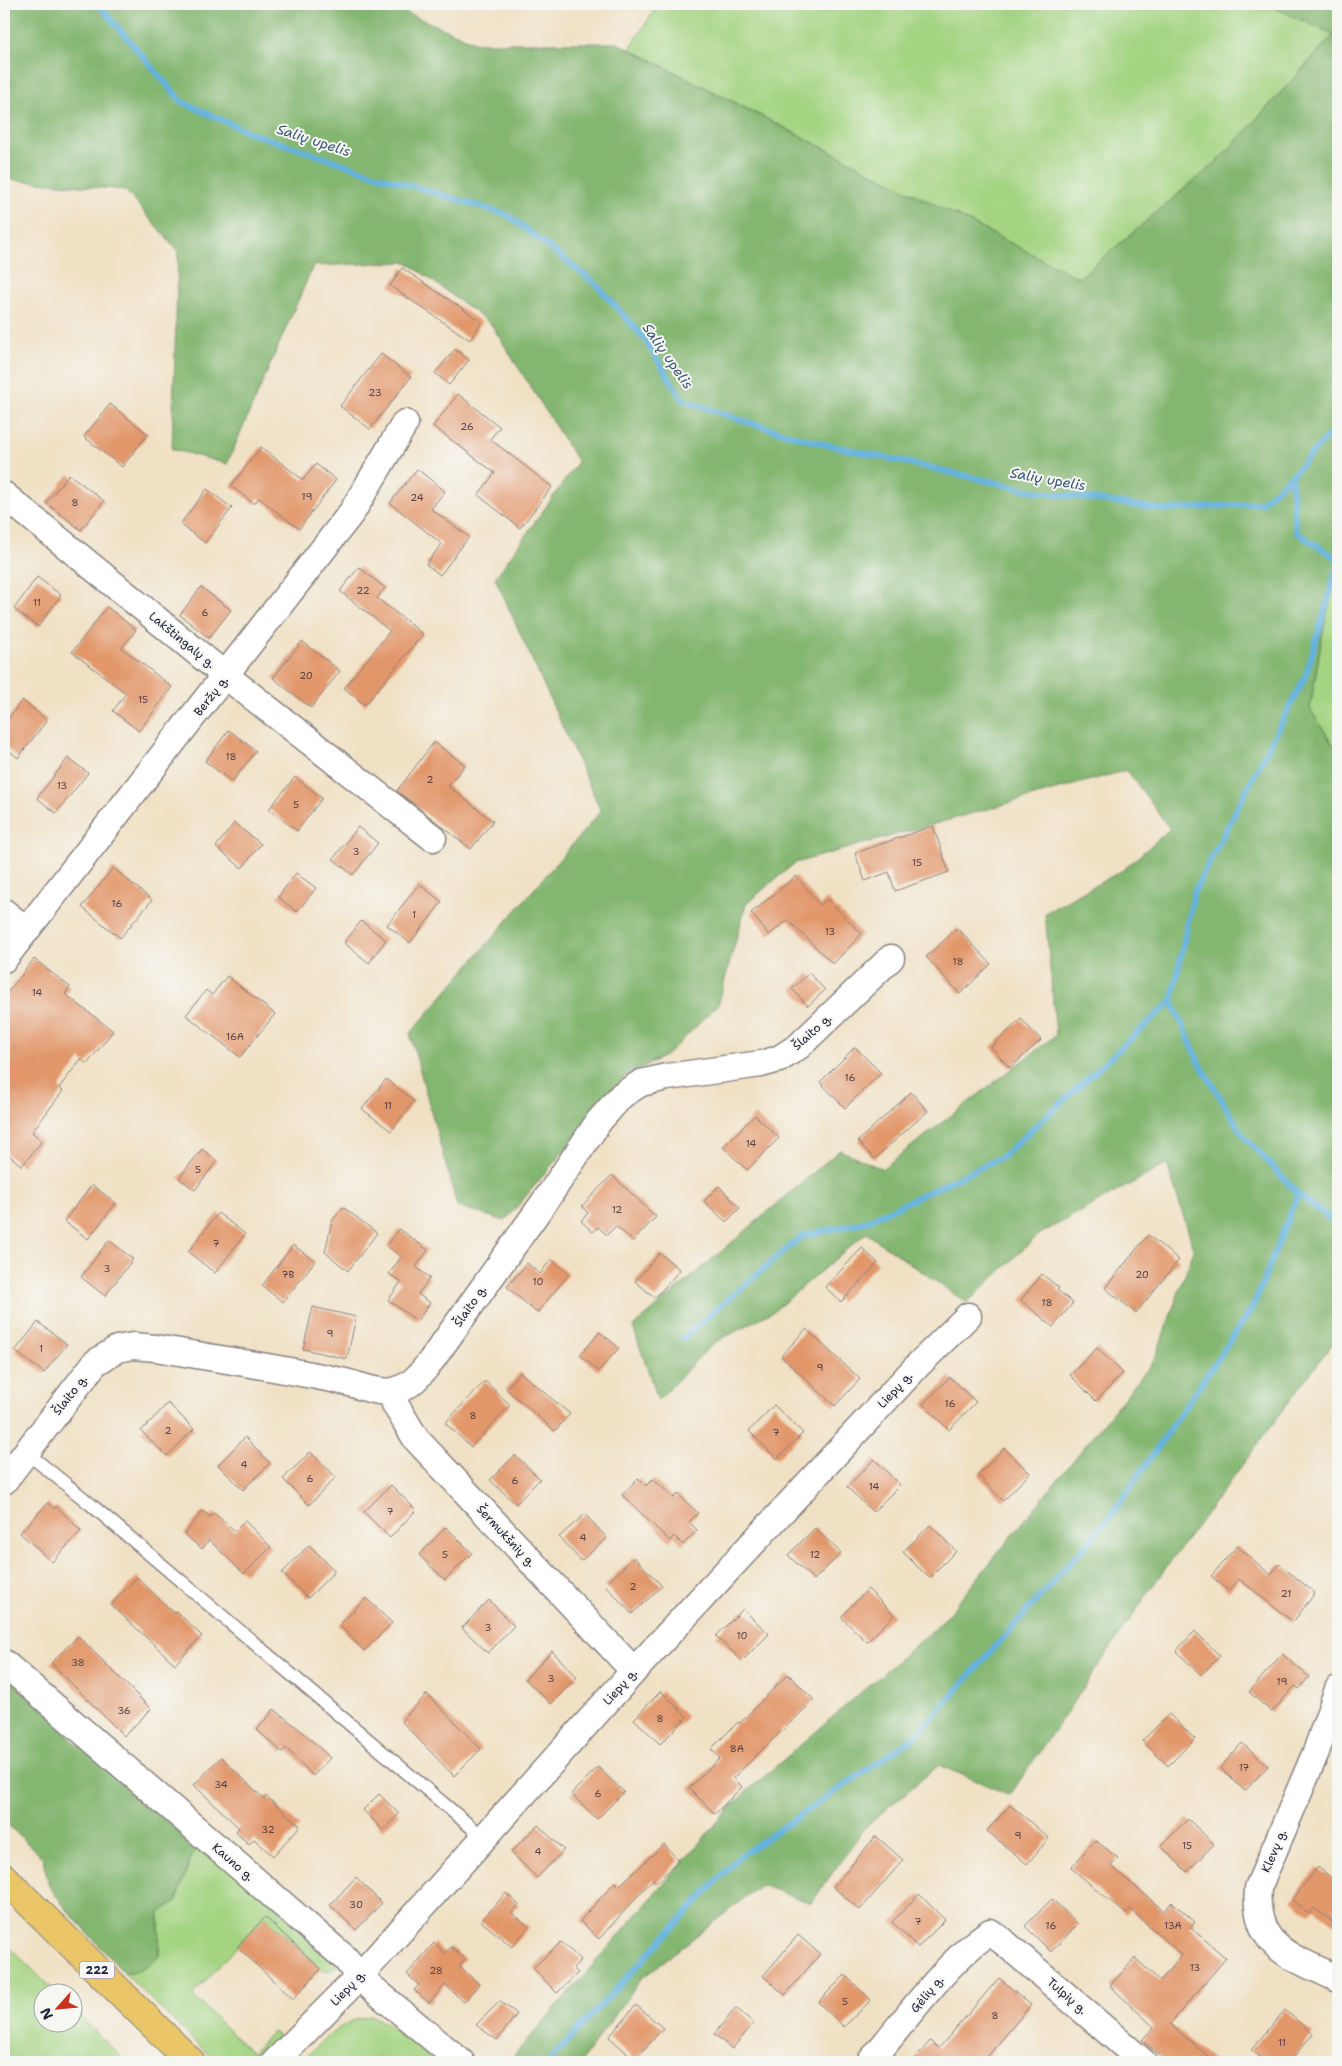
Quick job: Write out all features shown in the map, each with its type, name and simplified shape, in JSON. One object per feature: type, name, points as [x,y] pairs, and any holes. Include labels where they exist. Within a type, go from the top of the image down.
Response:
[{"type":"main road","name":"222","points":[[4,1878],[191,2062]]},
{"type":"street","name":"Beržų g.","points":[[4,959],[25,929],[226,676],[352,512],[405,423]]},
{"type":"street","name":"Lakštingalų g.","points":[[4,495],[226,676],[433,838]]},
{"type":"street","points":[[4,912],[25,929]]},
{"type":"street","name":"Šlaito g.","points":[[4,1481],[95,1363],[118,1349],[133,1346],[156,1348],[343,1381],[373,1390],[392,1392],[406,1387],[418,1378],[431,1361],[550,1194],[599,1121],[622,1095],[641,1083],[668,1076],[761,1064],[779,1059],[799,1046],[891,958]]},
{"type":"street","name":"Liepų g.","points":[[275,2062],[359,1976],[634,1671],[919,1364],[968,1316]]},
{"type":"street","name":"Šermukšnių g.","points":[[392,1392],[395,1404],[416,1439],[634,1671]]},
{"type":"street","name":"Kauno g.","points":[[4,1663],[346,1959],[359,1976],[461,2062]]},
{"type":"street","name":"Klevų g.","points":[[1338,1689],[1316,1752],[1258,1888],[1257,1909],[1262,1928],[1271,1942],[1287,1953],[1338,1979]]},
{"type":"street","name":"Gėlių g.","points":[[870,2062],[971,1944],[990,1932]]},
{"type":"street","name":"Tulpių g.","points":[[990,1932],[1005,1942],[1143,2062]]},
{"type":"lane","points":[[26,1452],[112,1522],[484,1838]]},
{"type":"green space","points":[[4,4],[386,4],[477,43],[617,43],[1079,278],[1221,158],[1334,35],[1266,4],[1338,4],[1338,566],[1322,636],[1310,709],[1338,752],[1338,1336],[1159,1577],[1010,1795],[939,1765],[866,1826],[811,1903],[761,1885],[641,1979],[581,2062],[514,2062],[511,2059],[735,1802],[942,1622],[1154,1361],[1194,1250],[1167,1164],[1038,1235],[967,1303],[866,1233],[774,1311],[712,1344],[658,1400],[633,1327],[840,1150],[882,1169],[1056,1035],[1045,913],[1123,870],[1170,829],[1127,770],[795,863],[746,904],[718,1005],[667,1055],[627,1075],[505,1221],[457,1206],[410,1034],[601,811],[495,578],[578,462],[491,324],[407,262],[313,266],[227,464],[172,449],[178,251],[125,190],[4,179]]},
{"type":"green space","points":[[658,4],[1266,4],[1334,34],[1221,158],[1079,278],[630,49]]},
{"type":"green space","points":[[1338,566],[1338,752],[1310,709],[1322,636]]},
{"type":"green space","points":[[4,1674],[58,1721],[72,1740],[207,1839],[193,1853],[176,1901],[159,1914],[159,1956],[143,1968],[123,1972],[66,1909],[49,1886],[43,1858],[4,1821]]},
{"type":"green space","points":[[207,1839],[338,1966],[329,1971],[321,1969],[265,1917],[192,1995],[252,2053],[272,2032],[277,2035],[277,2041],[258,2062],[216,2062],[123,1972],[137,1972],[159,1956],[159,1914],[176,1901],[193,1853]]},
{"type":"green space","points":[[4,1942],[48,1984],[32,1984],[32,2034],[82,2034],[82,2018],[126,2062],[4,2062]]},
{"type":"green space","points":[[372,2016],[387,2024],[436,2062],[301,2062],[342,2026],[351,2021]]},
{"type":"building","points":[[402,268],[482,322],[470,340],[390,286]]},
{"type":"building","points":[[455,349],[469,360],[449,385],[435,373]]},
{"type":"building","points":[[381,354],[411,377],[370,429],[340,406]]},
{"type":"building","points":[[458,394],[500,427],[490,439],[552,487],[520,528],[478,495],[495,473],[433,426]]},
{"type":"building","points":[[110,404],[148,434],[122,467],[84,437]]},
{"type":"building","points":[[261,447],[303,480],[316,464],[336,480],[299,529],[259,498],[254,504],[231,486]]},
{"type":"building","points":[[417,469],[445,491],[431,509],[469,537],[440,575],[426,564],[442,544],[390,503]]},
{"type":"building","points":[[69,474],[104,501],[81,530],[46,503]]},
{"type":"building","points":[[207,489],[232,508],[205,543],[180,524]]},
{"type":"building","points":[[359,567],[385,588],[377,598],[423,634],[365,705],[344,688],[390,631],[340,591]]},
{"type":"building","points":[[37,577],[61,595],[38,627],[14,609]]},
{"type":"building","points":[[201,587],[231,610],[209,638],[180,615]]},
{"type":"building","points":[[107,607],[136,630],[122,648],[172,687],[139,731],[113,711],[126,693],[72,652]]},
{"type":"building","points":[[302,641],[340,671],[311,708],[273,678]]},
{"type":"building","points":[[22,700],[47,720],[18,758],[4,746],[4,724]]},
{"type":"building","points":[[229,730],[256,751],[232,782],[205,761]]},
{"type":"building","points":[[434,742],[465,765],[448,786],[493,821],[471,849],[397,791]]},
{"type":"building","points":[[68,758],[88,773],[56,813],[37,798]]},
{"type":"building","points":[[295,777],[322,798],[297,831],[269,809]]},
{"type":"building","points":[[234,823],[261,844],[242,868],[216,847]]},
{"type":"building","points":[[933,826],[949,872],[895,891],[889,872],[865,881],[855,853]]},
{"type":"building","points":[[358,827],[378,843],[353,875],[333,859]]},
{"type":"building","points":[[113,868],[152,900],[120,938],[82,907]]},
{"type":"building","points":[[296,873],[316,888],[297,912],[278,897]]},
{"type":"building","points":[[796,876],[820,905],[827,899],[862,934],[833,964],[788,920],[769,935],[751,913]]},
{"type":"building","points":[[419,884],[442,902],[410,943],[387,925]]},
{"type":"building","points":[[361,921],[386,940],[369,963],[344,943]]},
{"type":"building","points":[[957,928],[991,964],[960,994],[926,957]]},
{"type":"building","points":[[34,959],[70,987],[65,994],[113,1031],[87,1064],[81,1059],[59,1088],[63,1091],[32,1132],[42,1141],[22,1166],[4,1151],[4,997]]},
{"type":"building","points":[[809,973],[825,990],[808,1006],[792,989]]},
{"type":"building","points":[[227,976],[275,1014],[240,1057],[186,1015],[206,990],[212,995]]},
{"type":"building","points":[[1021,1019],[1041,1040],[1010,1068],[991,1047]]},
{"type":"building","points":[[855,1047],[881,1073],[845,1108],[820,1082]]},
{"type":"building","points":[[386,1079],[414,1101],[391,1131],[362,1109]]},
{"type":"building","points":[[911,1092],[928,1111],[874,1159],[858,1141]]},
{"type":"building","points":[[755,1115],[779,1138],[747,1170],[723,1147]]},
{"type":"building","points":[[202,1149],[217,1161],[195,1190],[179,1178]]},
{"type":"building","points":[[612,1175],[656,1217],[633,1241],[616,1226],[607,1235],[598,1227],[593,1232],[581,1221],[588,1213],[582,1206]]},
{"type":"building","points":[[92,1185],[116,1203],[88,1239],[64,1221]]},
{"type":"building","points":[[719,1186],[740,1208],[726,1222],[704,1201]]},
{"type":"building","points":[[343,1207],[377,1233],[348,1271],[325,1252],[332,1221]]},
{"type":"building","points":[[218,1213],[245,1234],[215,1273],[188,1252]]},
{"type":"building","points":[[399,1229],[428,1250],[416,1267],[430,1278],[418,1294],[430,1303],[417,1321],[388,1300],[401,1282],[389,1274],[401,1257],[387,1246]]},
{"type":"building","points":[[1148,1235],[1179,1260],[1136,1313],[1105,1288]]},
{"type":"building","points":[[109,1240],[133,1259],[105,1296],[81,1277]]},
{"type":"building","points":[[293,1245],[315,1261],[283,1302],[262,1286]]},
{"type":"building","points":[[862,1248],[878,1263],[841,1302],[825,1287]]},
{"type":"building","points":[[660,1253],[680,1270],[655,1298],[635,1281]]},
{"type":"building","points":[[551,1259],[569,1274],[537,1313],[507,1287],[527,1263],[540,1274]]},
{"type":"building","points":[[1042,1274],[1073,1303],[1053,1327],[1021,1300]]},
{"type":"building","points":[[313,1307],[356,1317],[347,1359],[303,1349]]},
{"type":"building","points":[[38,1322],[67,1344],[44,1373],[15,1351]]},
{"type":"building","points":[[806,1329],[860,1379],[835,1406],[781,1356]]},
{"type":"building","points":[[600,1332],[619,1348],[598,1371],[580,1355]]},
{"type":"building","points":[[1097,1348],[1123,1373],[1096,1401],[1070,1375]]},
{"type":"building","points":[[520,1372],[570,1414],[555,1431],[506,1389]]},
{"type":"building","points":[[950,1377],[976,1402],[949,1430],[923,1404]]},
{"type":"building","points":[[485,1381],[510,1405],[471,1447],[445,1423]]},
{"type":"building","points":[[168,1403],[194,1429],[167,1456],[141,1431]]},
{"type":"building","points":[[774,1405],[803,1433],[777,1459],[749,1431]]},
{"type":"building","points":[[245,1437],[270,1463],[243,1490],[218,1465]]},
{"type":"building","points":[[1004,1448],[1030,1473],[1003,1501],[978,1475]]},
{"type":"building","points":[[310,1452],[336,1477],[309,1505],[283,1479]]},
{"type":"building","points":[[515,1455],[540,1479],[516,1504],[490,1480]]},
{"type":"building","points":[[874,1459],[900,1485],[873,1512],[847,1487]]},
{"type":"building","points":[[638,1478],[646,1486],[653,1479],[674,1498],[678,1494],[698,1513],[689,1522],[697,1530],[683,1545],[674,1536],[670,1541],[622,1495]]},
{"type":"building","points":[[391,1485],[416,1510],[390,1538],[364,1512]]},
{"type":"building","points":[[48,1503],[54,1509],[56,1506],[81,1531],[52,1562],[20,1533]]},
{"type":"building","points":[[203,1511],[210,1517],[214,1513],[235,1531],[245,1521],[271,1547],[244,1574],[209,1540],[202,1549],[184,1534]]},
{"type":"building","points":[[585,1514],[607,1538],[581,1561],[559,1537]]},
{"type":"building","points":[[930,1525],[956,1551],[929,1578],[903,1552]]},
{"type":"building","points":[[446,1527],[472,1553],[445,1580],[419,1555]]},
{"type":"building","points":[[815,1528],[841,1553],[814,1580],[788,1555]]},
{"type":"building","points":[[309,1545],[335,1571],[308,1598],[282,1573]]},
{"type":"building","points":[[1237,1546],[1271,1575],[1279,1564],[1315,1593],[1293,1622],[1239,1579],[1229,1591],[1211,1576]]},
{"type":"building","points":[[634,1557],[662,1586],[632,1614],[605,1585]]},
{"type":"building","points":[[137,1577],[174,1613],[176,1611],[202,1636],[175,1664],[111,1605]]},
{"type":"building","points":[[868,1589],[894,1615],[867,1642],[841,1617]]},
{"type":"building","points":[[366,1598],[392,1623],[364,1651],[339,1625]]},
{"type":"building","points":[[489,1600],[514,1626],[488,1653],[462,1628]]},
{"type":"building","points":[[743,1609],[769,1634],[742,1661],[716,1636]]},
{"type":"building","points":[[1195,1631],[1220,1656],[1201,1675],[1176,1651]]},
{"type":"building","points":[[78,1636],[151,1709],[124,1736],[51,1663]]},
{"type":"building","points":[[552,1651],[577,1677],[551,1704],[525,1679]]},
{"type":"building","points":[[1282,1654],[1309,1677],[1299,1689],[1295,1686],[1272,1712],[1249,1692]]},
{"type":"building","points":[[788,1674],[814,1700],[733,1778],[742,1787],[715,1814],[689,1788],[720,1758],[711,1749],[738,1722],[740,1723]]},
{"type":"building","points":[[661,1691],[687,1717],[660,1744],[634,1719]]},
{"type":"building","points":[[427,1694],[481,1749],[454,1776],[401,1721]]},
{"type":"building","points":[[274,1709],[304,1733],[330,1758],[313,1776],[286,1748],[282,1752],[257,1730]]},
{"type":"building","points":[[1169,1714],[1195,1739],[1168,1766],[1142,1741]]},
{"type":"building","points":[[1242,1743],[1268,1766],[1245,1791],[1220,1768]]},
{"type":"building","points":[[221,1757],[264,1799],[266,1796],[300,1826],[273,1856],[254,1839],[249,1844],[235,1832],[239,1828],[194,1785]]},
{"type":"building","points":[[598,1767],[624,1792],[597,1819],[571,1794]]},
{"type":"building","points":[[379,1794],[399,1814],[383,1830],[363,1810]]},
{"type":"building","points":[[1010,1805],[1049,1838],[1027,1864],[987,1831]]},
{"type":"building","points":[[1188,1819],[1214,1844],[1187,1872],[1161,1846]]},
{"type":"building","points":[[538,1825],[564,1850],[537,1878],[511,1852]]},
{"type":"building","points":[[876,1836],[903,1860],[860,1910],[833,1887]]},
{"type":"building","points":[[1095,1840],[1118,1858],[1111,1866],[1164,1911],[1172,1902],[1195,1922],[1190,1927],[1226,1958],[1170,2024],[1215,2062],[1167,2062],[1142,2040],[1154,2027],[1110,1986],[1135,1958],[1160,1981],[1182,1955],[1130,1909],[1126,1914],[1071,1868]]},
{"type":"building","points":[[664,1844],[679,1861],[656,1883],[653,1879],[599,1939],[580,1921],[615,1882],[619,1886]]},
{"type":"building","points":[[1318,1867],[1338,1883],[1338,1926],[1314,1908],[1309,1914],[1292,1900]]},
{"type":"building","points":[[356,1877],[382,1903],[356,1930],[330,1905]]},
{"type":"building","points":[[506,1893],[519,1905],[512,1913],[529,1927],[512,1947],[481,1921]]},
{"type":"building","points":[[919,1894],[945,1920],[918,1947],[892,1922]]},
{"type":"building","points":[[1052,1899],[1078,1924],[1051,1952],[1025,1926]]},
{"type":"building","points":[[265,1917],[321,1969],[293,1999],[237,1947]]},
{"type":"building","points":[[798,1935],[820,1954],[785,1995],[763,1976]]},
{"type":"building","points":[[561,1942],[581,1960],[573,1968],[578,1973],[557,1993],[533,1968]]},
{"type":"building","points":[[434,1943],[445,1953],[451,1947],[465,1959],[459,1966],[479,1984],[464,2002],[445,1985],[429,2003],[414,1990],[419,1985],[407,1974]]},
{"type":"building","points":[[845,1975],[871,2000],[844,2027],[818,2002]]},
{"type":"building","points":[[999,1978],[1031,2005],[983,2062],[912,2062],[930,2041],[939,2048]]},
{"type":"building","points":[[500,2001],[517,2014],[497,2040],[476,2025]]},
{"type":"building","points":[[636,2005],[663,2028],[635,2060],[609,2037]]},
{"type":"building","points":[[736,2008],[754,2023],[732,2049],[714,2034]]},
{"type":"building","points":[[1285,2010],[1313,2034],[1289,2062],[1265,2062],[1251,2050]]},
{"type":"waterway","name":"Salių upelis","points":[[98,4],[182,102],[251,133],[380,176],[508,215],[596,284],[643,337],[683,400],[744,421],[820,443],[1028,490],[1166,510],[1261,503],[1291,476],[1338,425]]},
{"type":"waterway","points":[[1291,476],[1296,532],[1338,559]]},
{"type":"waterway","points":[[1338,565],[1306,675],[1194,892],[1172,1001],[1199,1062],[1243,1135],[1298,1194],[1338,1225]]},
{"type":"waterway","points":[[682,1339],[802,1236],[865,1222],[1002,1157],[1172,1001]]},
{"type":"waterway","points":[[548,2062],[739,1857],[915,1737],[1109,1519],[1253,1307],[1298,1194]]}]
